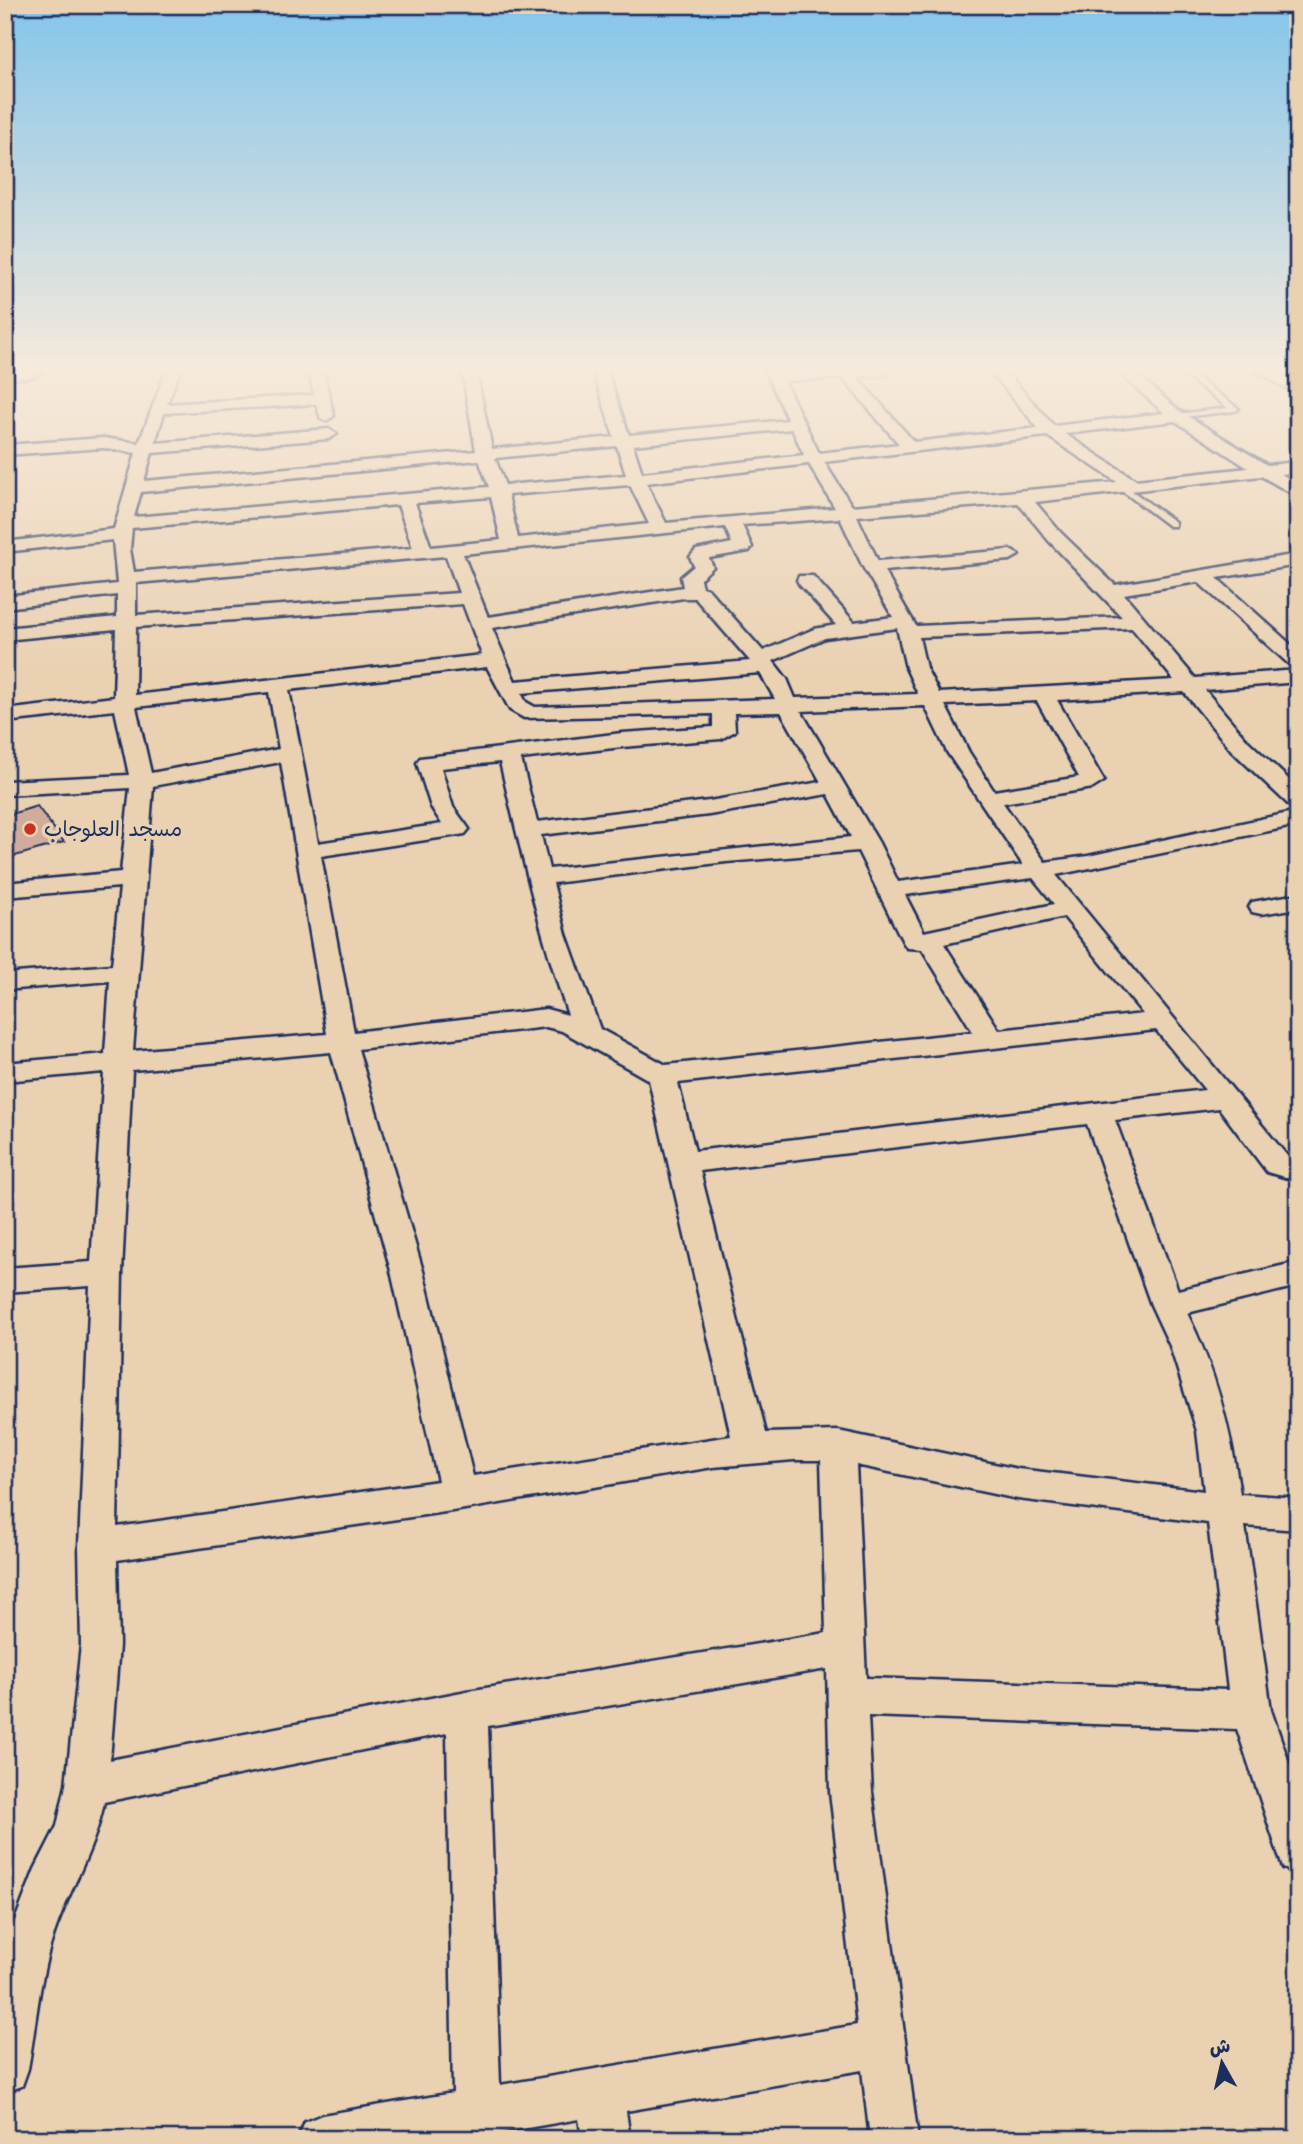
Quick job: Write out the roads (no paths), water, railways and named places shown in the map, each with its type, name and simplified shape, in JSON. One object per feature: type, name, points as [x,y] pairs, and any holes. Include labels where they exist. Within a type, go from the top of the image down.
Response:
[{"type":"street","points":[[5,2069],[29,1941],[50,1884],[77,1832],[87,1785],[100,1645],[98,1546],[106,1273],[124,972],[142,781],[124,703],[127,583],[121,549],[139,471]]},
{"type":"street","points":[[135,487],[338,471]]},
{"type":"street","points":[[339,471],[346,504]]},
{"type":"street","points":[[491,471],[511,545]]},
{"type":"street","points":[[634,471],[660,529]]},
{"type":"street","points":[[5,547],[124,528],[701,471]]},
{"type":"street","points":[[821,471],[846,511],[872,567],[906,626],[916,668],[958,752],[988,799],[1039,870],[1226,1097],[1278,1165],[1298,1170]]},
{"type":"street","points":[[1107,471],[1129,487]]},
{"type":"street","points":[[5,602],[127,583],[731,521],[1023,498],[1261,471]]},
{"type":"street","points":[[1261,471],[1298,492]]},
{"type":"street","points":[[1023,498],[1064,547],[1111,590],[1240,746],[1298,801]]},
{"type":"street","points":[[405,499],[424,553]]},
{"type":"street","points":[[693,591],[690,577],[704,567],[699,557],[702,554],[743,547],[731,521]]},
{"type":"street","points":[[453,551],[494,660],[517,705],[531,714],[788,706],[1191,686],[1298,676]]},
{"type":"street","points":[[872,567],[1010,555]]},
{"type":"street","points":[[1111,590],[1204,577],[1298,559]]},
{"type":"street","points":[[1204,577],[1295,656]]},
{"type":"street","points":[[806,580],[848,627]]},
{"type":"street","points":[[481,624],[693,591],[701,593],[777,678],[788,706],[867,843],[916,942],[1070,908]]},
{"type":"street","points":[[5,634],[124,622],[471,598]]},
{"type":"street","points":[[508,688],[763,663],[798,641],[848,627],[1137,622]]},
{"type":"street","points":[[5,716],[494,660]]},
{"type":"street","points":[[278,685],[342,1042],[407,1271],[459,1494]]},
{"type":"street","points":[[988,799],[1093,781],[1043,693]]},
{"type":"street","points":[[309,851],[457,829],[442,807],[428,763],[622,740],[721,733],[724,731],[723,706]]},
{"type":"street","points":[[5,788],[142,781],[290,754]]},
{"type":"street","points":[[509,754],[525,830],[541,877],[553,933],[588,1034]]},
{"type":"street","points":[[525,830],[709,808],[835,786]]},
{"type":"street","points":[[891,890],[1088,863],[1298,818]]},
{"type":"street","points":[[541,877],[726,855],[867,843]]},
{"type":"street","points":[[5,890],[133,878]]},
{"type":"street","points":[[1261,906],[1298,901]]},
{"type":"street","points":[[929,940],[991,1039]]},
{"type":"street","points":[[5,982],[124,972]]},
{"type":"street","points":[[5,1072],[342,1042],[546,1018],[572,1025],[662,1075],[1163,1021]]},
{"type":"street","points":[[662,1075],[752,1449]]},
{"type":"street","points":[[682,1163],[1226,1097]]},
{"type":"street","points":[[1097,1112],[1167,1305],[1187,1346],[1214,1431],[1251,1710],[1298,1853]]},
{"type":"street","points":[[5,1280],[106,1273]]},
{"type":"street","points":[[1167,1305],[1298,1274]]},
{"type":"street","points":[[98,1546],[459,1494],[713,1452],[838,1446],[1018,1484],[1225,1509],[1298,1514]]},
{"type":"street","points":[[838,1446],[851,1792],[880,2044],[894,2139]]},
{"type":"street","points":[[87,1785],[467,1710],[846,1648]]},
{"type":"street","points":[[846,1696],[1251,1710]]},
{"type":"street","points":[[467,1710],[477,2113]]},
{"type":"street","points":[[322,2139],[880,2044]]},
{"type":"street","points":[[600,2092],[606,2139]]},
{"type":"lane","points":[[1129,487],[1172,524]]},
{"type":"place","name":"مسجد العلوجاب","points":[[30,829]]}]
